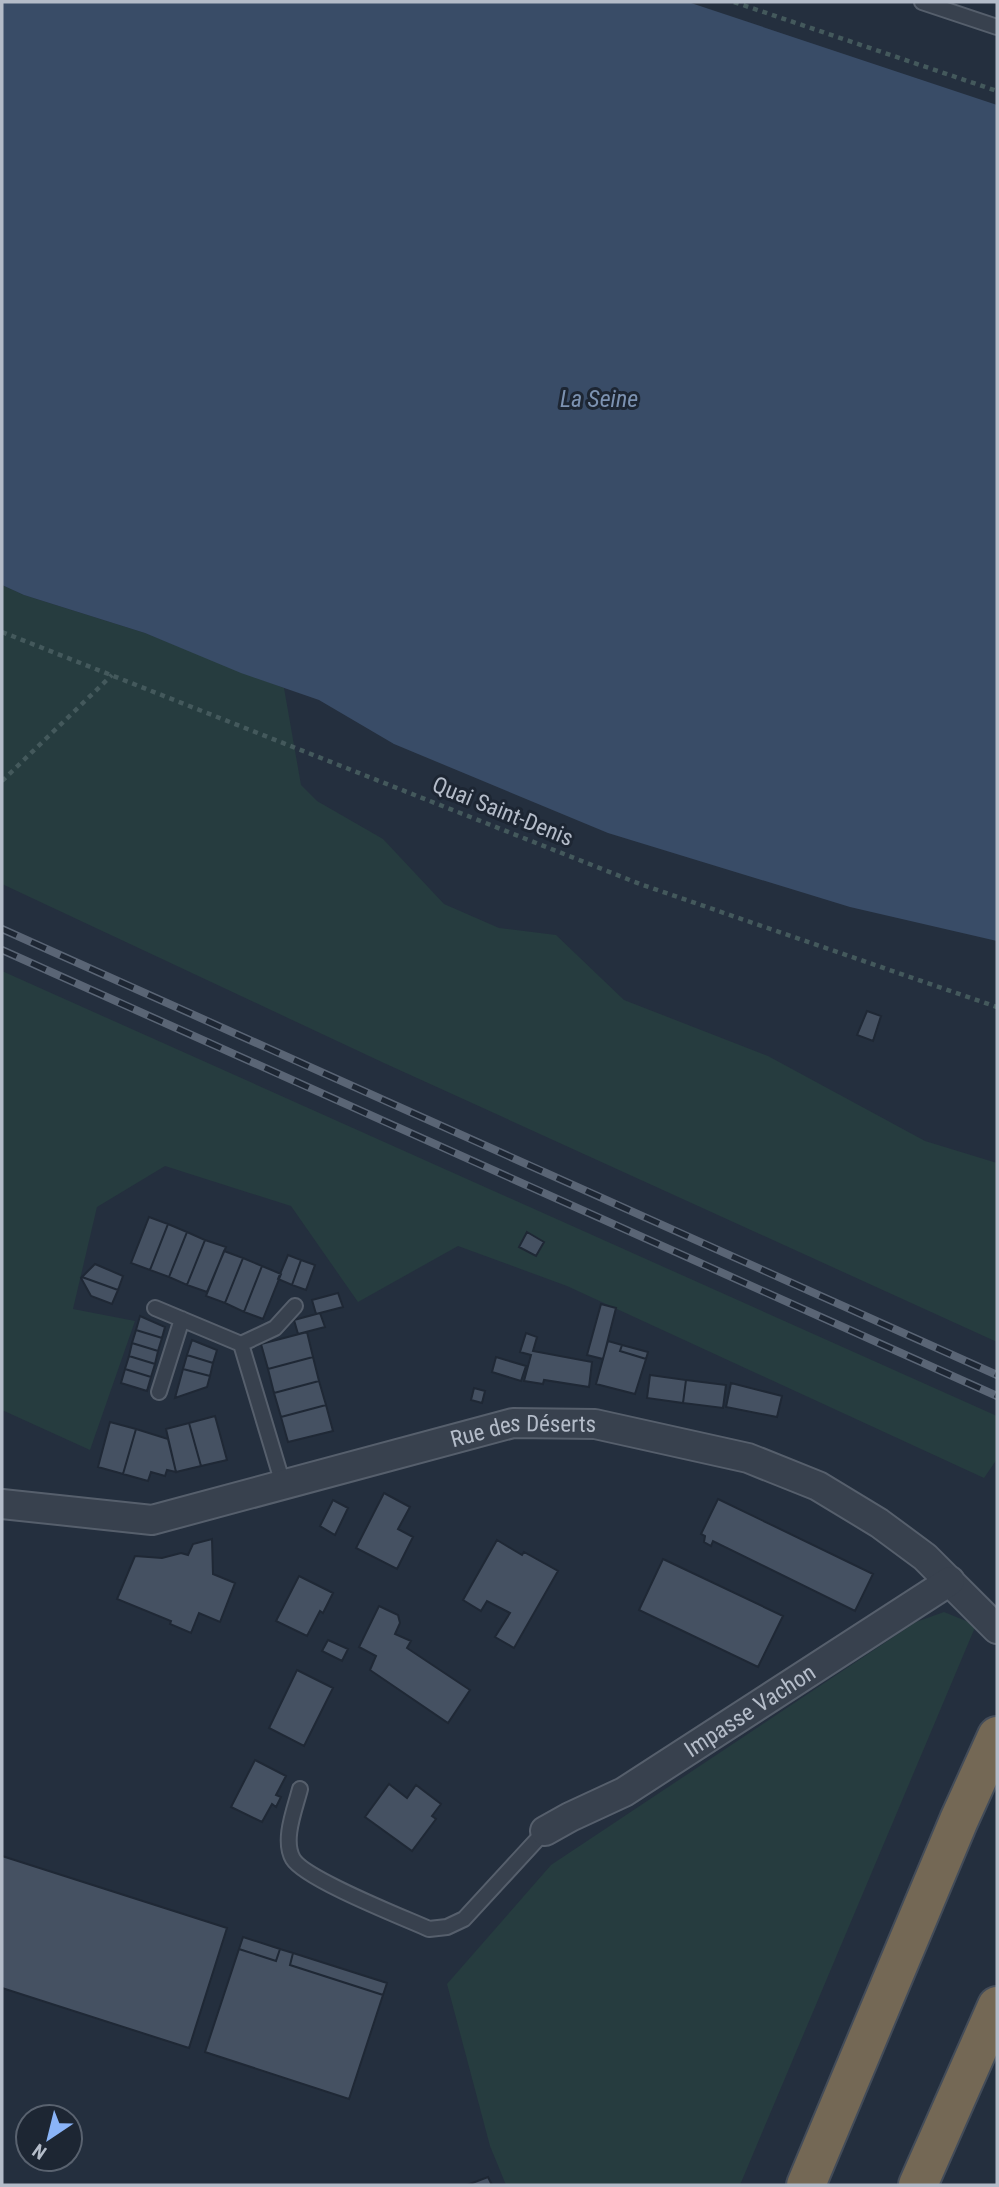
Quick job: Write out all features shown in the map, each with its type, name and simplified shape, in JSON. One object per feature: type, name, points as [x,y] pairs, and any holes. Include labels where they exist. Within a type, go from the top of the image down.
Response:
[{"type":"highway","points":[[806,2185],[997,1736]]},
{"type":"highway","points":[[918,2185],[997,2006]]},
{"type":"street","name":"Rue des Déserts","points":[[2,1504],[152,1520],[513,1423],[595,1424],[748,1458],[818,1486],[879,1523],[925,1557],[997,1629]]},
{"type":"street","name":"Impasse Vachon","points":[[545,1831],[570,1816],[624,1792],[950,1581]]},
{"type":"lane","points":[[922,2],[997,27]]},
{"type":"lane","points":[[155,1308],[240,1344],[275,1328],[295,1306]]},
{"type":"lane","points":[[159,1392],[182,1319]]},
{"type":"lane","points":[[240,1344],[283,1485]]},
{"type":"lane","points":[[300,1789],[289,1836],[292,1858],[309,1874],[429,1928],[447,1927],[464,1919],[545,1831]]},
{"type":"path","points":[[734,2],[997,91]]},
{"type":"path","name":"Quai Saint-Denis","points":[[2,632],[640,884],[997,1007]]},
{"type":"path","points":[[2,781],[112,675]]},
{"type":"green space","points":[[2,585],[24,595],[145,633],[284,688],[301,785],[317,801],[383,839],[444,904],[499,928],[556,935],[624,1000],[768,1056],[925,1141],[997,1163],[997,1342],[384,1063],[2,884]]},
{"type":"green space","points":[[2,971],[997,1416],[997,1459],[984,1478],[567,1286],[458,1246],[358,1302],[291,1206],[165,1166],[97,1207],[73,1309],[135,1321],[90,1450],[2,1410]]},
{"type":"green space","points":[[944,1612],[976,1625],[740,2185],[506,2185],[490,2146],[447,1984],[551,1865],[916,1622]]},
{"type":"water","name":"La Seine","points":[[2,2],[688,2],[997,105],[997,941],[850,907],[608,833],[394,744],[319,700],[241,673],[145,633],[24,595],[2,585]]},
{"type":"building","points":[[867,1011],[881,1016],[873,1041],[857,1035]]},
{"type":"building","points":[[149,1217],[168,1224],[150,1270],[131,1263]]},
{"type":"building","points":[[168,1224],[187,1232],[169,1277],[150,1270]]},
{"type":"building","points":[[187,1232],[205,1240],[187,1285],[169,1277]]},
{"type":"building","points":[[527,1232],[544,1242],[536,1256],[519,1247]]},
{"type":"building","points":[[205,1240],[226,1247],[207,1292],[187,1285]]},
{"type":"building","points":[[224,1251],[243,1258],[225,1303],[206,1296]]},
{"type":"building","points":[[288,1255],[301,1260],[292,1285],[278,1279]]},
{"type":"building","points":[[243,1258],[262,1266],[244,1312],[225,1303]]},
{"type":"building","points":[[301,1260],[315,1265],[306,1290],[292,1285]]},
{"type":"building","points":[[95,1264],[123,1276],[118,1290],[82,1277]]},
{"type":"building","points":[[262,1266],[281,1274],[263,1319],[244,1312]]},
{"type":"building","points":[[82,1277],[118,1290],[112,1304],[91,1296]]},
{"type":"building","points":[[338,1293],[343,1307],[316,1314],[312,1300]]},
{"type":"building","points":[[601,1304],[616,1308],[603,1359],[587,1355]]},
{"type":"building","points":[[320,1313],[325,1327],[298,1334],[294,1320]]},
{"type":"building","points":[[140,1316],[165,1327],[162,1338],[136,1330]]},
{"type":"building","points":[[136,1330],[162,1338],[158,1351],[132,1343]]},
{"type":"building","points":[[307,1332],[313,1357],[268,1369],[261,1344]]},
{"type":"building","points":[[526,1333],[537,1337],[533,1351],[592,1362],[589,1387],[544,1380],[543,1384],[524,1381],[531,1355],[520,1352]]},
{"type":"building","points":[[192,1340],[217,1350],[213,1363],[187,1355]]},
{"type":"building","points":[[608,1341],[622,1345],[620,1351],[646,1359],[635,1394],[596,1384]]},
{"type":"building","points":[[132,1343],[158,1351],[155,1364],[129,1356]]},
{"type":"building","points":[[622,1345],[648,1352],[646,1359],[620,1351]]},
{"type":"building","points":[[187,1355],[213,1363],[210,1376],[183,1369]]},
{"type":"building","points":[[129,1356],[155,1364],[151,1377],[125,1369]]},
{"type":"building","points":[[313,1357],[319,1381],[274,1393],[268,1369]]},
{"type":"building","points":[[496,1357],[526,1366],[521,1381],[492,1372]]},
{"type":"building","points":[[125,1369],[151,1377],[147,1391],[121,1383]]},
{"type":"building","points":[[183,1369],[210,1376],[207,1387],[175,1398]]},
{"type":"building","points":[[650,1375],[686,1380],[683,1403],[647,1398]]},
{"type":"building","points":[[686,1380],[726,1385],[723,1408],[683,1403]]},
{"type":"building","points":[[319,1381],[326,1405],[281,1417],[274,1393]]},
{"type":"building","points":[[731,1383],[782,1396],[777,1417],[726,1407]]},
{"type":"building","points":[[474,1388],[485,1391],[482,1403],[471,1400]]},
{"type":"building","points":[[326,1405],[333,1431],[288,1442],[281,1417]]},
{"type":"building","points":[[215,1416],[227,1460],[201,1466],[189,1423]]},
{"type":"building","points":[[110,1422],[136,1429],[123,1474],[98,1467]]},
{"type":"building","points":[[189,1423],[201,1466],[176,1472],[166,1429]]},
{"type":"building","points":[[136,1429],[168,1439],[176,1472],[167,1470],[165,1476],[151,1472],[148,1481],[123,1474]]},
{"type":"building","points":[[384,1493],[410,1507],[398,1529],[413,1537],[397,1569],[356,1548]]},
{"type":"building","points":[[718,1499],[873,1574],[855,1611],[713,1541],[711,1546],[704,1542],[705,1536],[701,1534]]},
{"type":"building","points":[[333,1500],[348,1508],[335,1535],[320,1526]]},
{"type":"building","points":[[212,1539],[213,1574],[235,1583],[220,1622],[199,1613],[191,1633],[170,1624],[171,1621],[117,1599],[135,1556],[162,1558],[181,1553],[188,1555],[193,1544]]},
{"type":"building","points":[[497,1540],[558,1571],[514,1648],[495,1637],[510,1613],[487,1601],[481,1611],[463,1600]]},
{"type":"building","points":[[663,1559],[783,1616],[758,1667],[639,1610]]},
{"type":"building","points":[[299,1576],[333,1593],[307,1636],[276,1621]]},
{"type":"building","points":[[379,1606],[398,1615],[400,1623],[395,1634],[411,1641],[407,1648],[470,1690],[448,1723],[370,1670],[376,1656],[359,1647]]},
{"type":"building","points":[[328,1640],[348,1649],[342,1661],[322,1651]]},
{"type":"building","points":[[297,1670],[333,1688],[304,1746],[269,1728]]},
{"type":"building","points":[[255,1760],[286,1776],[276,1795],[281,1797],[276,1807],[272,1804],[262,1822],[231,1807]]},
{"type":"building","points":[[389,1784],[407,1798],[416,1785],[441,1804],[432,1816],[436,1819],[412,1851],[365,1817]]},
{"type":"building","points":[[2,1856],[227,1928],[189,2048],[2,1988]]},
{"type":"building","points":[[243,1937],[280,1949],[276,1961],[239,1949]]},
{"type":"building","points":[[239,1949],[276,1961],[280,1949],[293,1953],[290,1965],[383,1995],[349,2099],[205,2052]]},
{"type":"building","points":[[293,1953],[387,1983],[383,1995],[290,1965]]},
{"type":"building","points":[[488,2177],[492,2185],[467,2185]]},
{"type":"railway","points":[[2,929],[997,1375]]},
{"type":"railway","points":[[2,950],[997,1396]]}]
